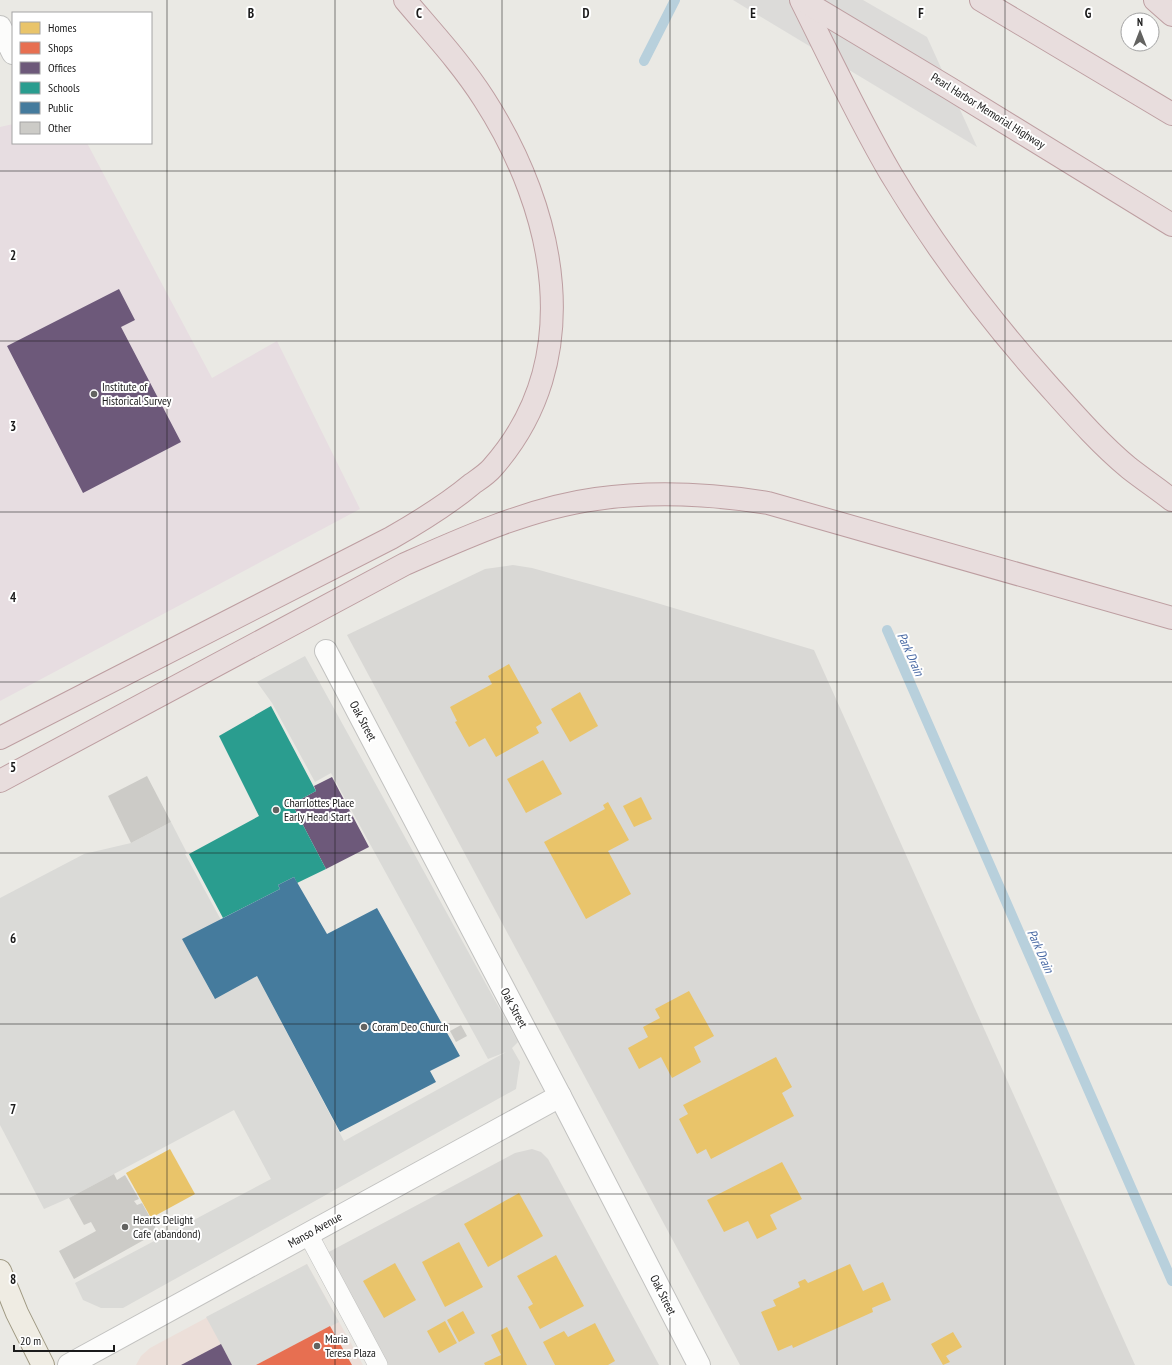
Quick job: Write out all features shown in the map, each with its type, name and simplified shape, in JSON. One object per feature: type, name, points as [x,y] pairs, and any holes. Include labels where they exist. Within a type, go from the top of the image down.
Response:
[{"type":"highway","points":[[0,738],[391,538],[426,518],[459,495],[492,469],[516,438],[535,399],[547,365],[552,331],[550,279],[544,232],[532,193],[510,145],[484,99],[451,54],[405,0]]},
{"type":"highway","points":[[802,0],[851,101],[890,173],[930,236],[979,303],[1027,362],[1077,418],[1129,467],[1172,500]]},
{"type":"highway","name":"Pearl Harbor Memorial Highway","points":[[802,0],[1172,225]]},
{"type":"highway","points":[[981,0],[1172,114]]},
{"type":"highway","points":[[1155,0],[1172,14]]},
{"type":"highway","points":[[0,781],[405,564],[463,538],[509,521],[596,499],[641,496],[689,496],[731,497],[768,503],[1172,618]]},
{"type":"main road","points":[[0,1271],[17,1313],[43,1365]]},
{"type":"main road","points":[[0,1293],[17,1313]]},
{"type":"street","points":[[0,26],[12,52]]},
{"type":"street","name":"Oak Street","points":[[326,651],[560,1096],[699,1365]]},
{"type":"street","name":"Manso Avenue","points":[[69,1365],[560,1096]]},
{"type":"lane","points":[[308,1234],[378,1365]]},
{"type":"shaded area","points":[[12,124],[12,144],[88,144],[212,378],[277,341],[360,509],[0,701],[0,127]]},
{"type":"shaded area","points":[[513,565],[532,568],[640,598],[814,650],[1135,1365],[740,1365],[347,635],[485,569]]},
{"type":"shaded area","points":[[305,656],[518,1042],[512,1048],[520,1062],[516,1089],[123,1308],[101,1308],[83,1300],[75,1283],[271,1179],[234,1110],[69,1198],[44,1209],[0,1125],[0,898],[84,854],[131,843],[171,822],[187,853],[185,854],[221,920],[183,939],[214,998],[257,976],[344,1141],[506,1052],[488,1059],[331,773],[315,782],[272,703],[257,682]]},
{"type":"shaded area","points":[[532,1149],[541,1152],[548,1159],[659,1365],[386,1365],[325,1254],[515,1153]]},
{"type":"shaded area","points":[[307,1264],[363,1365],[136,1365],[141,1356],[150,1348]]},
{"type":"shaded area","points":[[307,1264],[339,1322],[256,1365],[232,1365],[206,1317]]},
{"type":"pier","points":[[733,0],[863,0],[927,37],[977,147]]},
{"type":"building: Homes","points":[[509,664],[542,723],[536,727],[539,733],[496,757],[485,738],[469,747],[455,722],[457,721],[450,707],[492,684],[488,676]]},
{"type":"building: Homes","points":[[580,692],[598,726],[570,742],[551,709]]},
{"type":"building: Homes","points":[[543,760],[562,794],[526,813],[507,779]]},
{"type":"building: Homes","points":[[641,797],[652,819],[634,827],[623,806]]},
{"type":"building: Homes","points":[[608,802],[629,840],[608,851],[631,894],[586,919],[544,842],[605,809],[603,805]]},
{"type":"building: Homes","points":[[689,991],[714,1036],[694,1047],[701,1062],[672,1078],[661,1057],[639,1069],[628,1048],[648,1037],[643,1027],[660,1018],[655,1009]]},
{"type":"building: Homes","points":[[776,1057],[792,1087],[782,1093],[794,1116],[711,1159],[706,1149],[697,1154],[679,1119],[688,1114],[683,1105]]},
{"type":"building: Homes","points":[[170,1149],[195,1194],[151,1218],[126,1173]]},
{"type":"building: Homes","points":[[782,1162],[802,1199],[770,1215],[777,1229],[757,1239],[748,1221],[724,1232],[707,1200]]},
{"type":"building: Homes","points":[[519,1193],[543,1236],[488,1267],[464,1224]]},
{"type":"building: Homes","points":[[459,1242],[483,1287],[445,1307],[422,1262]]},
{"type":"building: Homes","points":[[556,1255],[584,1306],[540,1329],[528,1307],[533,1304],[517,1276]]},
{"type":"building: Homes","points":[[395,1263],[416,1300],[384,1318],[363,1281]]},
{"type":"building: Homes","points":[[850,1264],[863,1291],[883,1282],[891,1300],[872,1308],[873,1312],[793,1348],[792,1345],[778,1351],[761,1312],[776,1306],[773,1300],[800,1287],[798,1282],[805,1279],[808,1283]]},
{"type":"building: Homes","points":[[463,1311],[475,1333],[459,1342],[447,1320]]},
{"type":"building: Homes","points":[[445,1321],[457,1343],[439,1353],[427,1331]]},
{"type":"building: Homes","points":[[595,1323],[615,1361],[608,1365],[555,1365],[543,1342],[564,1331],[568,1337]]},
{"type":"building: Homes","points":[[507,1327],[527,1365],[485,1365],[484,1363],[501,1355],[491,1335]]},
{"type":"building: Homes","points":[[953,1332],[962,1347],[946,1356],[950,1362],[943,1365],[931,1344]]},
{"type":"building: Shops","name":"Maria Teresa Plaza","points":[[330,1326],[352,1365],[256,1365]]},
{"type":"building: Offices","name":"Institute of Historical Survey","points":[[119,289],[135,320],[121,327],[181,442],[83,493],[7,346]]},
{"type":"building: Offices","points":[[332,777],[369,847],[326,869],[292,804],[316,791],[314,786]]},
{"type":"building: Offices","points":[[221,1344],[232,1365],[181,1365]]},
{"type":"building: Schools","name":"Charrlottes Place Early Head Start","points":[[271,706],[316,791],[292,804],[326,869],[297,883],[294,877],[278,885],[280,889],[223,918],[189,854],[259,816],[219,736]]},
{"type":"building: Public","name":"Coram Deo Church","points":[[294,877],[327,934],[377,908],[460,1056],[430,1071],[436,1082],[340,1132],[257,976],[215,999],[182,939],[280,889],[278,885]]},
{"type":"building: Other","points":[[147,776],[171,822],[131,843],[108,796]]},
{"type":"building: Other","points":[[461,1025],[467,1036],[456,1042],[450,1031]]},
{"type":"building: Other","name":"Hearts Delight Cafe (abandond)","points":[[114,1174],[117,1180],[125,1175],[139,1199],[134,1201],[137,1205],[142,1203],[157,1230],[150,1234],[151,1236],[74,1279],[59,1251],[96,1231],[91,1222],[84,1225],[69,1198]]},
{"type":"waterway","points":[[644,61],[675,0]]},
{"type":"waterway","name":"Park Drain","points":[[887,630],[1172,1281]]},
{"type":"place","name":"Institute of Historical Survey","points":[[94,394]]},
{"type":"place","name":"Charrlottes Place Early Head Start","points":[[276,810]]},
{"type":"place","name":"Coram Deo Church","points":[[364,1027]]},
{"type":"place","name":"Hearts Delight Cafe (abandond)","points":[[125,1227]]},
{"type":"place","name":"Maria Teresa Plaza","points":[[317,1346]]}]
